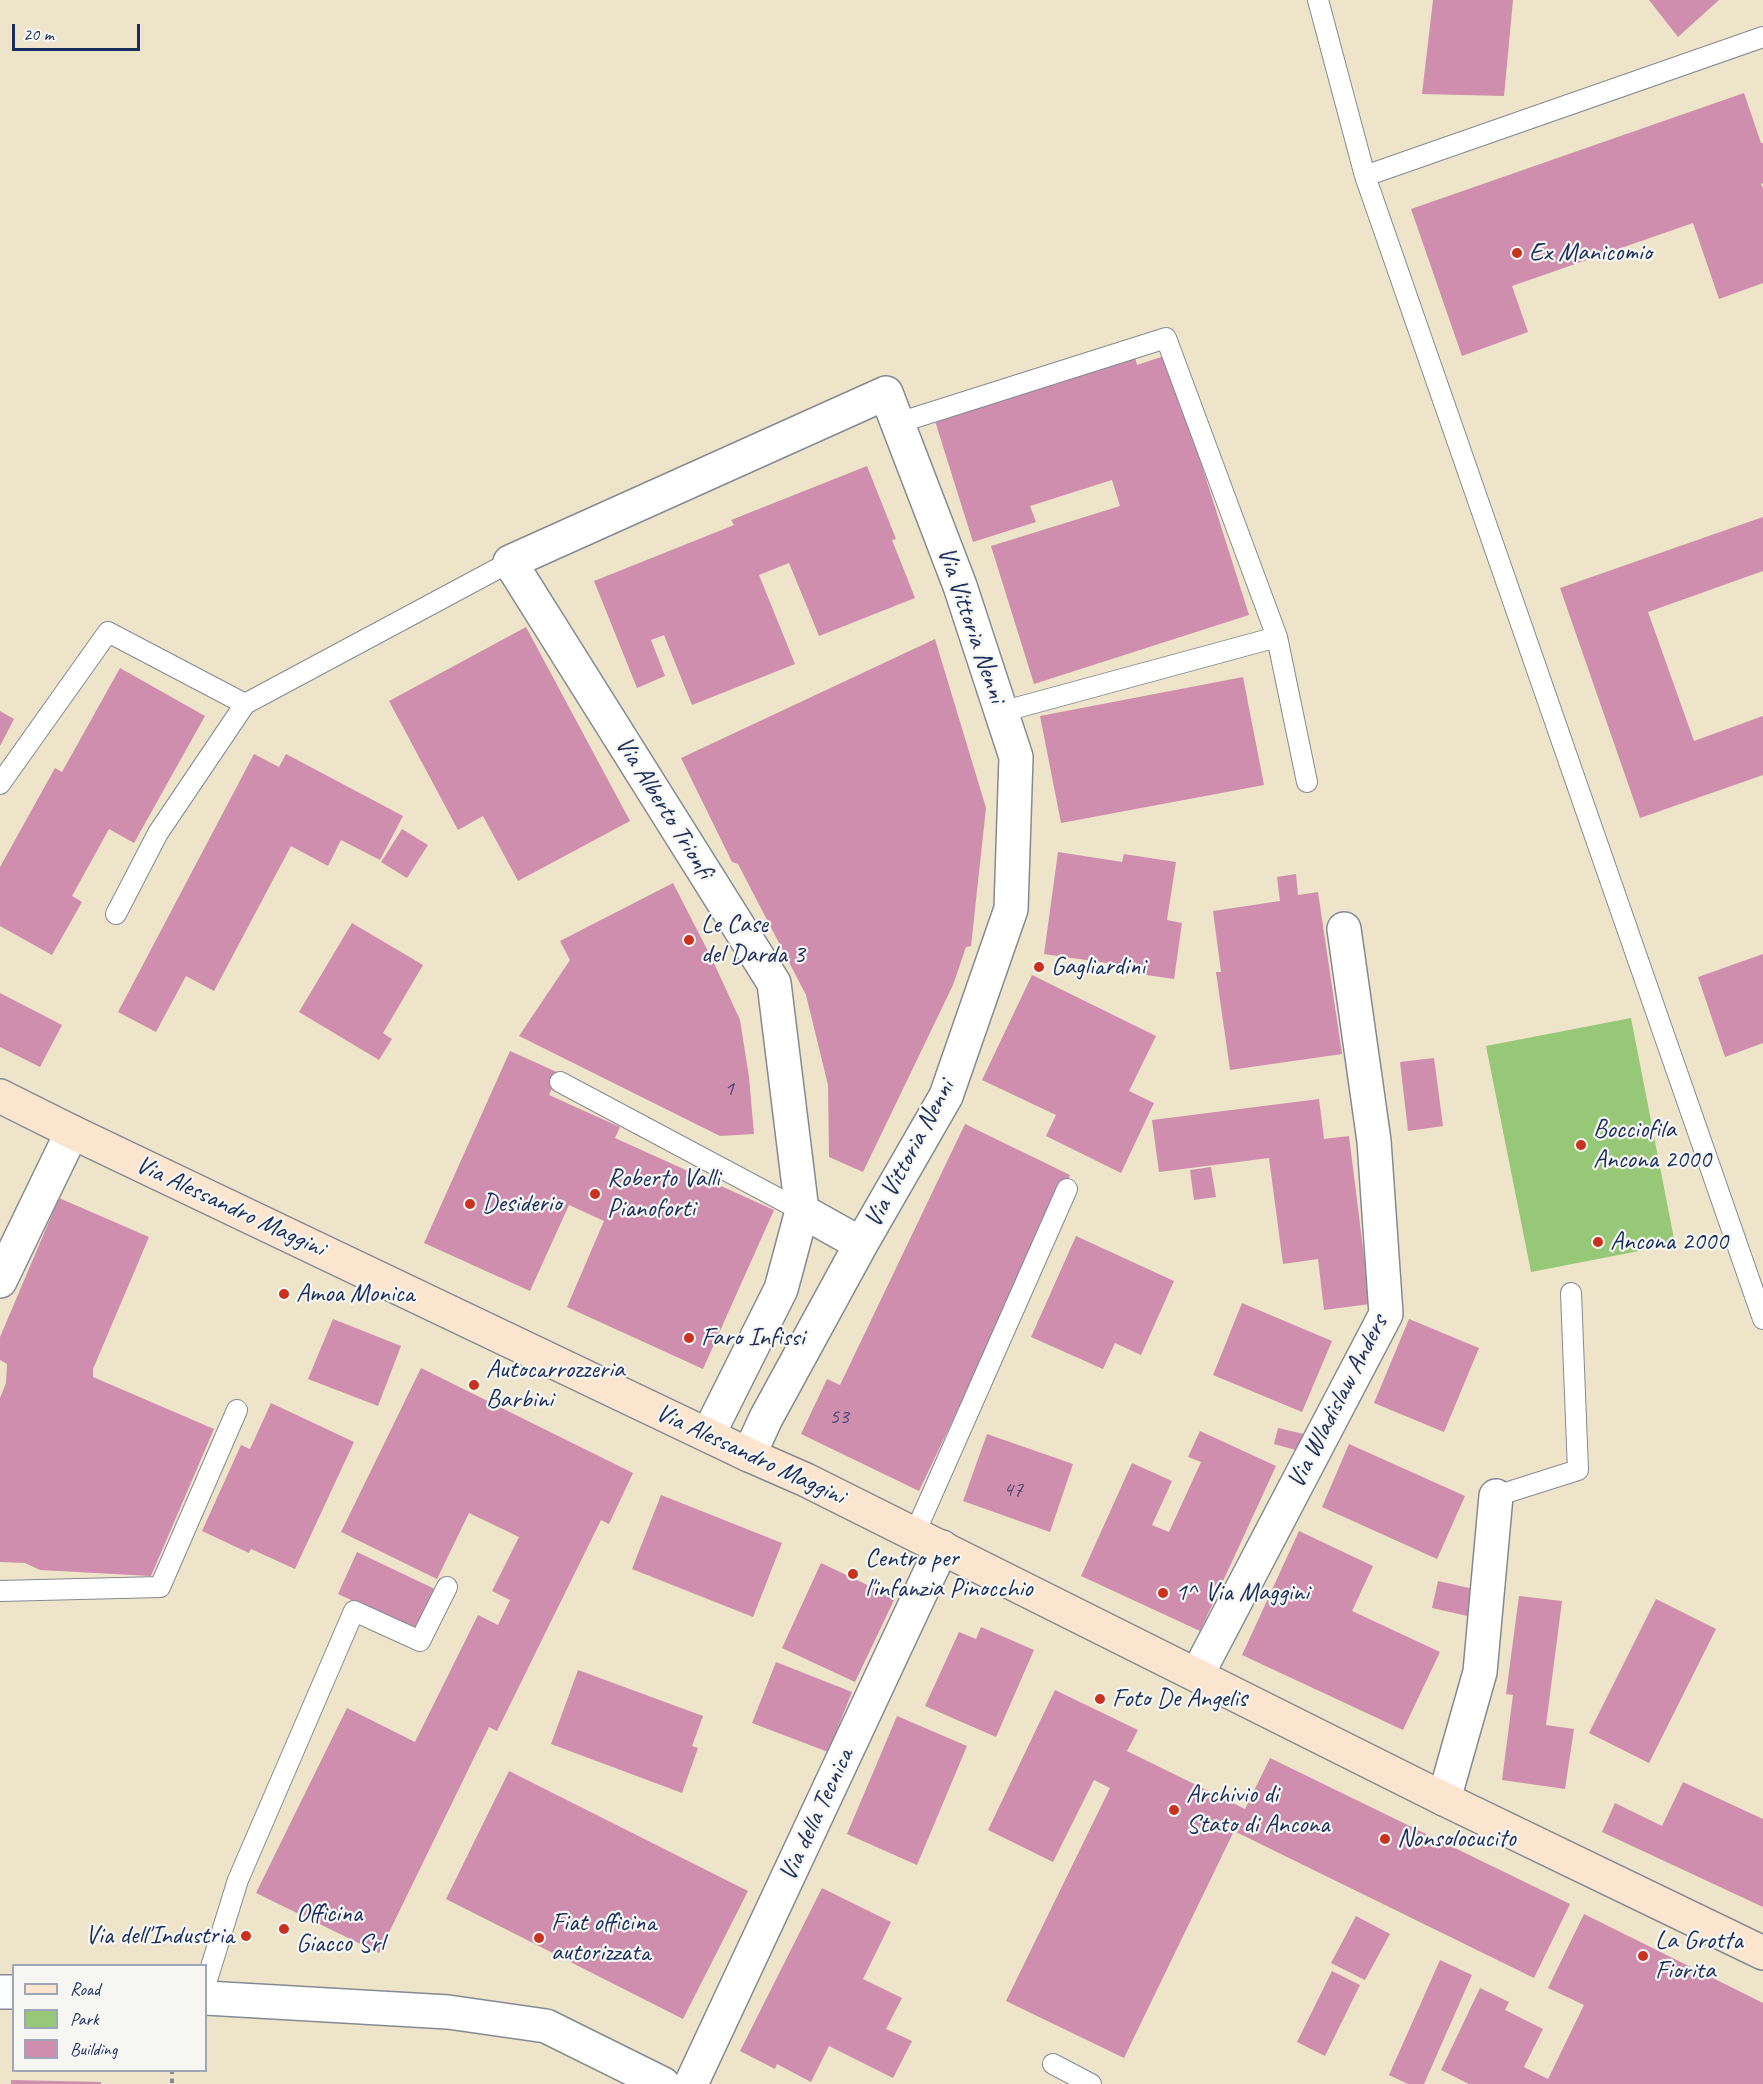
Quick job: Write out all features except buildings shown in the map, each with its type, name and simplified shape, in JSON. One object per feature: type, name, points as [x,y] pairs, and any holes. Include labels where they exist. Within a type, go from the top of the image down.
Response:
[{"type":"main road","name":"Via Alessandro Maggini","points":[[0,1096],[748,1455],[806,1480],[1444,1799],[1763,1953]]},
{"type":"street","name":"Via Vittoria Nenni","points":[[510,561],[886,393],[960,586],[1016,757],[1011,909],[946,1096],[861,1244],[748,1455]]},
{"type":"street","name":"Via Alberto Trionfi","points":[[510,561],[774,983],[802,1211]]},
{"type":"street","name":"Via Wladislaw Anders","points":[[1197,1675],[1386,1314],[1374,1141],[1344,929]]},
{"type":"street","points":[[0,1281],[72,1132]]},
{"type":"street","name":"Via Vittoria Nenni","points":[[802,1211],[861,1244]]},
{"type":"street","points":[[708,1435],[781,1289],[802,1211]]},
{"type":"street","points":[[1444,1799],[1480,1672],[1496,1496]]},
{"type":"street","name":"Via della Tecnica","points":[[691,2084],[928,1541]]},
{"type":"street","points":[[207,1998],[448,2012],[546,2026],[663,2084]]},
{"type":"lane","points":[[1318,0],[1365,176],[1763,1319]]},
{"type":"lane","points":[[1365,176],[1763,38]]},
{"type":"lane","points":[[898,423],[1166,338],[1277,637],[1307,782]]},
{"type":"lane","points":[[116,914],[158,833],[245,704],[510,561]]},
{"type":"lane","points":[[0,784],[108,632],[245,704]]},
{"type":"lane","points":[[1001,712],[1277,637]]},
{"type":"lane","points":[[560,1082],[802,1211]]},
{"type":"lane","points":[[928,1541],[1067,1189]]},
{"type":"lane","points":[[1496,1496],[1578,1470],[1571,1293]]},
{"type":"lane","points":[[0,1591],[160,1587],[237,1410]]},
{"type":"lane","points":[[207,1980],[238,1880],[354,1611],[420,1641],[447,1587]]},
{"type":"lane","points":[[1053,2064],[1091,2084]]},
{"type":"green space","name":"Bocciofila Ancona 2000","points":[[1631,1018],[1675,1244],[1531,1272],[1486,1046]]},
{"type":"place","name":"Ex Manicomio","points":[[1517,253]]},
{"type":"place","name":"Le Case del Darda 3","points":[[689,940]]},
{"type":"place","name":"Gagliardini","points":[[1039,967]]},
{"type":"place","name":"Bocciofila Ancona 2000","points":[[1581,1145]]},
{"type":"place","name":"Roberto Valli Pianoforti","points":[[595,1194]]},
{"type":"place","name":"Desiderio","points":[[470,1204]]},
{"type":"place","name":"Ancona 2000","points":[[1598,1242]]},
{"type":"place","name":"Amoa Monica","points":[[284,1294]]},
{"type":"place","name":"Faro Infissi","points":[[689,1338]]},
{"type":"place","name":"Autocarrozzeria Barbini","points":[[474,1385]]},
{"type":"place","name":"Centro per l'infanzia Pinocchio","points":[[853,1574]]},
{"type":"place","name":"1^ Via Maggini","points":[[1163,1593]]},
{"type":"place","name":"Foto De Angelis","points":[[1100,1699]]},
{"type":"place","name":"Archivio di Stato di Ancona","points":[[1174,1810]]},
{"type":"place","name":"Nonsolocucito","points":[[1385,1839]]},
{"type":"place","name":"Officina Giacco Srl","points":[[284,1929]]},
{"type":"place","name":"Via dell'Industria","points":[[246,1936]]},
{"type":"place","name":"Fiat officina autorizzata","points":[[539,1938]]},
{"type":"place","name":"La Grotta Fiorita","points":[[1643,1956]]}]
